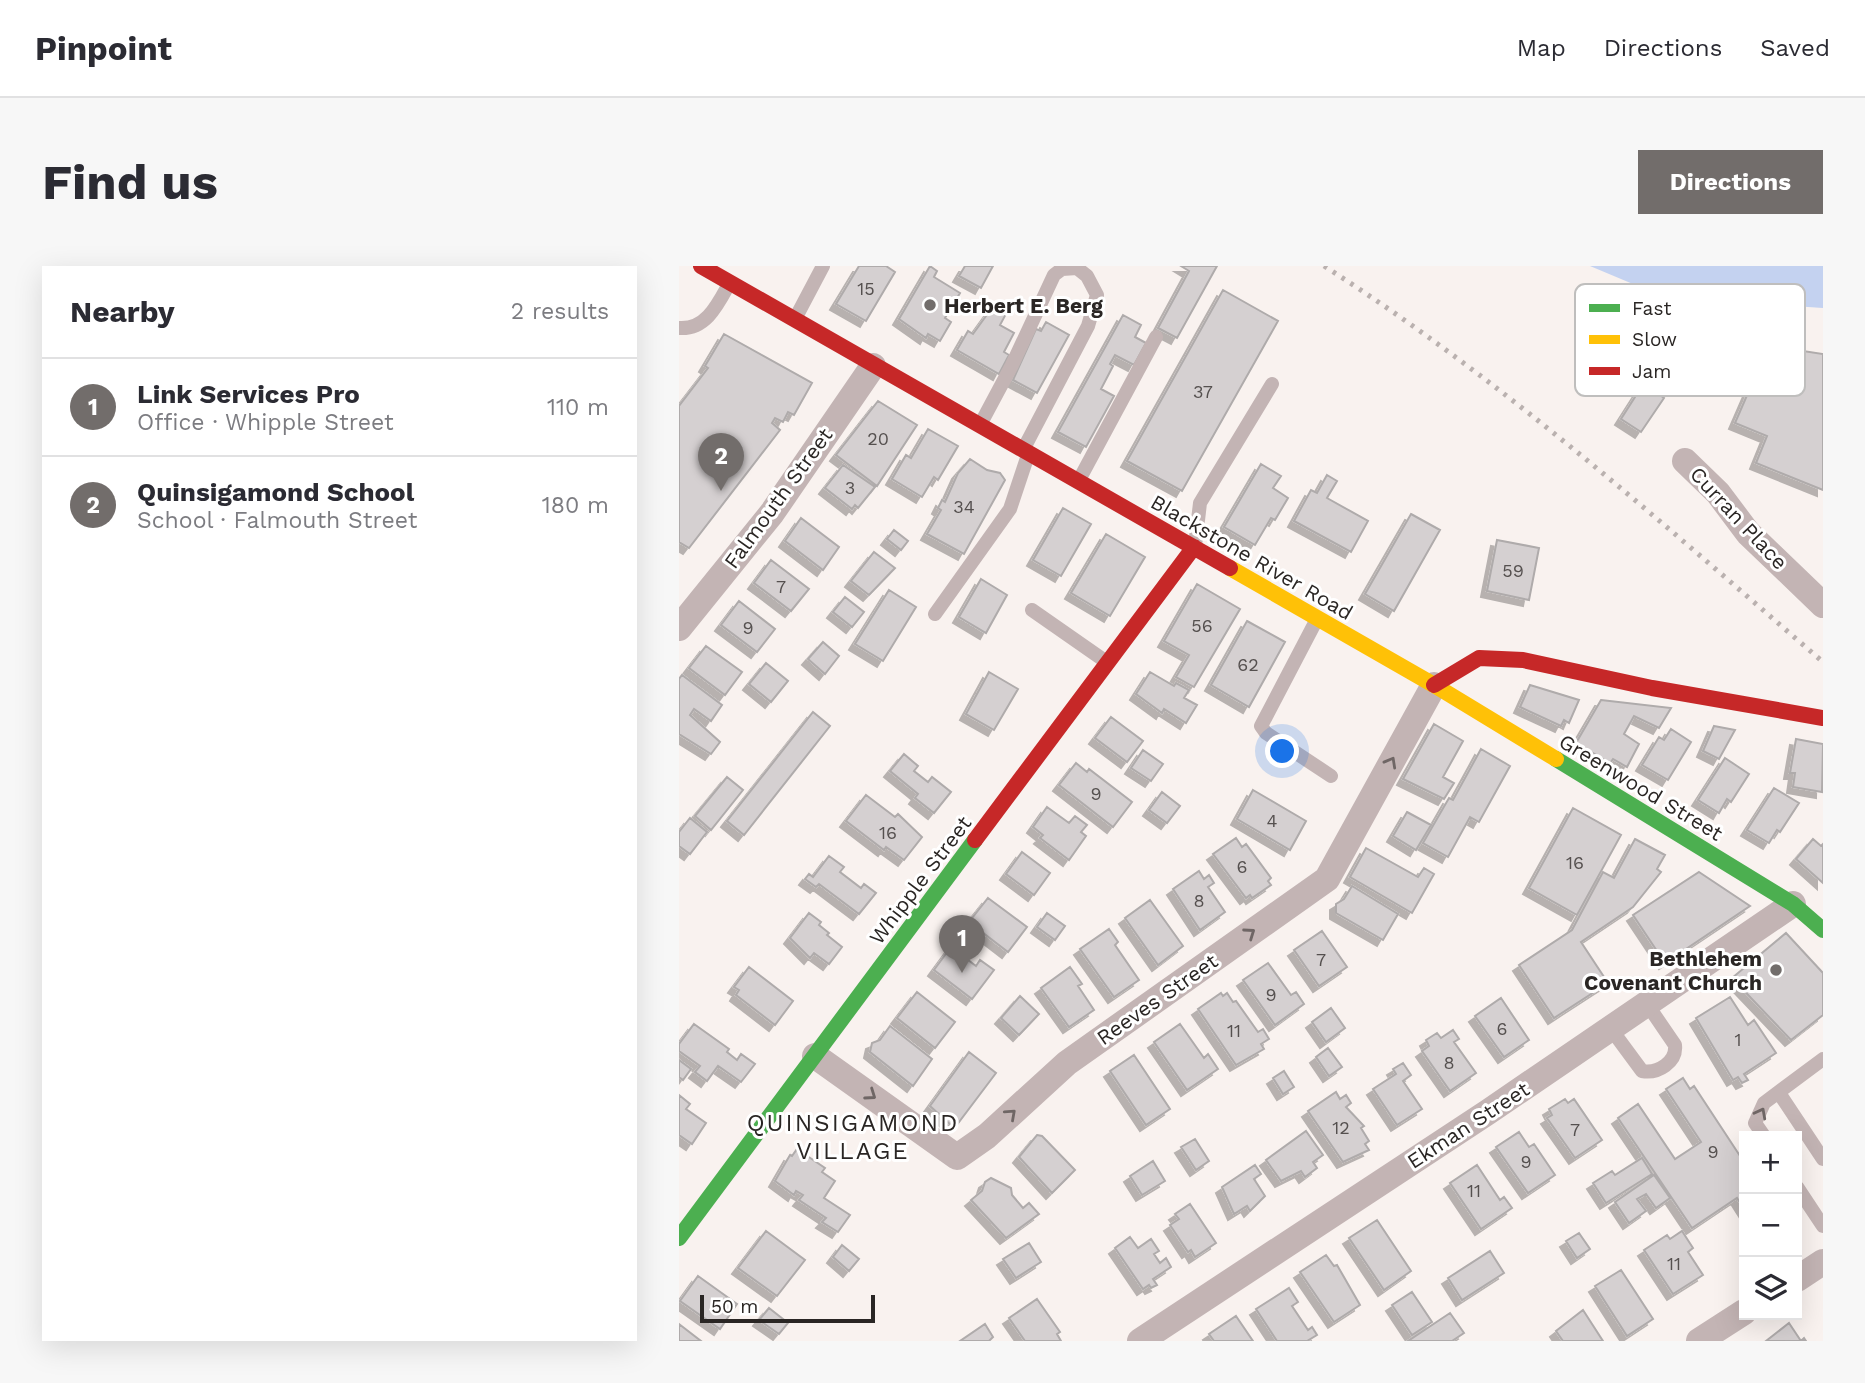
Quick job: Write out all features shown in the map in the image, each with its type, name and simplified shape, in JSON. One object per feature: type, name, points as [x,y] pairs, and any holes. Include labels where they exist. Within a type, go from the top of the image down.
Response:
[{"type":"main road","name":"Blackstone River Road","points":[[701,266],[1434,685]]},
{"type":"main road","name":"Whipple Street","points":[[679,1238],[1194,547]]},
{"type":"main road","points":[[1434,685],[1479,658],[1523,660],[1652,688],[1823,718]]},
{"type":"main road","name":"Greenwood Street","points":[[1434,685],[1793,904],[1823,930]]},
{"type":"street","name":"Falmouth Street","points":[[679,628],[772,513],[873,366]]},
{"type":"street","name":"Curran Place","points":[[1685,461],[1718,493],[1748,533],[1823,605]]},
{"type":"street","name":"Reeves Street","points":[[815,1056],[957,1157],[986,1136],[1067,1063],[1327,879],[1434,685]]},
{"type":"street","name":"Ekman Street","points":[[1140,1341],[1611,1029],[1793,904]]},
{"type":"street","points":[[1802,1276],[1823,1262]]},
{"type":"street","points":[[1699,1341],[1739,1315]]},
{"type":"lane","points":[[794,320],[823,266]]},
{"type":"lane","points":[[935,614],[1010,509],[1026,452],[1088,326],[1097,295],[1087,276],[1077,268],[1062,269],[1054,275],[1012,365],[979,426]]},
{"type":"lane","points":[[679,328],[687,329],[709,318],[730,283]]},
{"type":"lane","points":[[1078,482],[1156,337]]},
{"type":"lane","points":[[1194,547],[1200,523],[1200,503],[1272,384]]},
{"type":"lane","points":[[1033,610],[1108,663]]},
{"type":"lane","points":[[1317,618],[1261,726],[1266,733],[1331,776]]},
{"type":"lane","points":[[1611,1029],[1642,1071],[1658,1070],[1672,1061],[1676,1054],[1675,1045],[1647,1004]]},
{"type":"lane","points":[[1760,1131],[1755,1124],[1764,1103],[1823,1059]]},
{"type":"lane","points":[[1779,1093],[1823,1159]]},
{"type":"lane","points":[[1802,1194],[1823,1226]]},
{"type":"water","points":[[1590,266],[1823,266],[1823,308],[1805,307],[1805,284],[1633,284]]},
{"type":"building","points":[[859,266],[886,266],[895,272],[866,321],[836,304]]},
{"type":"building","name":"Herbert E. Berg","points":[[930,266],[937,271],[934,277],[960,293],[945,318],[951,322],[940,341],[928,334],[926,338],[899,319]]},
{"type":"building","points":[[965,266],[993,266],[981,288],[959,276]]},
{"type":"building","points":[[1181,266],[1217,266],[1177,338],[1158,328],[1189,271]]},
{"type":"building","points":[[1223,290],[1278,321],[1182,491],[1127,461]]},
{"type":"building","points":[[994,305],[1007,312],[1000,325],[1014,333],[1004,352],[1009,355],[999,374],[957,350],[968,331],[973,334]]},
{"type":"building","points":[[1123,315],[1141,325],[1135,337],[1146,343],[1134,365],[1115,355],[1110,364],[1113,366],[1101,389],[1114,396],[1086,447],[1058,432]]},
{"type":"building","points":[[1046,322],[1069,335],[1037,393],[1013,380],[1036,329],[1041,331]]},
{"type":"building","points":[[724,334],[812,383],[794,415],[788,412],[783,422],[775,418],[772,423],[780,430],[689,548],[679,542],[679,406],[708,368],[705,366]]},
{"type":"building","points":[[1805,351],[1823,354],[1823,490],[1756,463],[1767,436],[1735,423],[1747,396],[1805,396]]},
{"type":"building","points":[[1636,396],[1664,398],[1641,432],[1621,419]]},
{"type":"building","points":[[878,401],[917,425],[877,486],[836,455]]},
{"type":"building","points":[[928,429],[958,446],[938,480],[934,477],[922,497],[892,479],[906,455],[911,458]]},
{"type":"building","points":[[970,459],[987,470],[1000,473],[1005,480],[964,554],[927,534],[941,510],[938,508],[942,500],[945,502],[958,473]]},
{"type":"building","points":[[1261,464],[1281,476],[1273,488],[1288,498],[1275,520],[1271,518],[1255,545],[1224,527]]},
{"type":"building","points":[[843,465],[875,487],[858,508],[855,505],[852,509],[825,488]]},
{"type":"building","points":[[1327,475],[1337,481],[1327,498],[1368,521],[1351,552],[1294,521],[1311,490],[1317,493]]},
{"type":"building","points":[[1063,508],[1091,524],[1061,576],[1033,560]]},
{"type":"building","points":[[1411,514],[1440,530],[1394,611],[1365,594]]},
{"type":"building","points":[[801,518],[839,547],[823,570],[785,541]]},
{"type":"building","points":[[894,530],[908,541],[901,550],[887,539]]},
{"type":"building","points":[[1106,534],[1145,557],[1110,616],[1071,593]]},
{"type":"building","points":[[1497,540],[1539,548],[1529,600],[1487,591]]},
{"type":"building","points":[[874,552],[895,568],[869,595],[851,581]]},
{"type":"building","points":[[771,560],[809,589],[791,611],[754,583]]},
{"type":"building","points":[[981,579],[1007,595],[986,633],[959,617]]},
{"type":"building","points":[[1197,584],[1240,609],[1194,687],[1176,677],[1189,655],[1164,641]]},
{"type":"building","points":[[889,590],[916,607],[883,661],[855,644]]},
{"type":"building","points":[[845,597],[864,612],[852,627],[833,612]]},
{"type":"building","points":[[739,601],[775,629],[757,652],[721,625]]},
{"type":"building","points":[[1247,621],[1285,642],[1249,707],[1211,685]]},
{"type":"building","points":[[823,642],[839,656],[825,674],[808,659]]},
{"type":"building","points":[[706,646],[742,672],[725,695],[689,668]]},
{"type":"building","points":[[766,663],[788,681],[771,702],[749,684]]},
{"type":"building","points":[[989,672],[1018,689],[994,730],[966,714]]},
{"type":"building","points":[[1150,672],[1174,686],[1176,683],[1189,690],[1184,698],[1197,705],[1186,723],[1164,709],[1162,713],[1136,694]]},
{"type":"building","points":[[682,675],[722,705],[711,721],[694,709],[690,715],[720,742],[711,754],[679,734],[679,679]]},
{"type":"building","points":[[1530,685],[1579,700],[1569,723],[1564,720],[1561,726],[1520,707]]},
{"type":"building","points":[[1601,700],[1671,708],[1659,728],[1634,716],[1624,734],[1639,744],[1627,767],[1613,759],[1610,763],[1576,743]]},
{"type":"building","points":[[813,712],[830,726],[744,835],[727,821]]},
{"type":"building","points":[[1111,717],[1143,741],[1127,762],[1095,738]]},
{"type":"building","points":[[1434,724],[1463,741],[1443,777],[1454,783],[1444,799],[1403,779]]},
{"type":"building","points":[[1714,726],[1735,730],[1719,759],[1703,751]]},
{"type":"building","points":[[1671,729],[1691,742],[1668,780],[1642,765],[1659,737],[1664,740]]},
{"type":"building","points":[[1796,739],[1823,744],[1822,792],[1793,787],[1795,773],[1790,773]]},
{"type":"building","points":[[1481,749],[1510,766],[1479,822],[1470,817],[1448,857],[1423,843],[1449,798],[1453,800]]},
{"type":"building","points":[[1143,750],[1163,764],[1151,781],[1131,768]]},
{"type":"building","points":[[904,754],[918,766],[914,771],[928,782],[932,777],[951,792],[934,813],[915,798],[918,794],[890,771]]},
{"type":"building","points":[[1725,758],[1749,774],[1731,802],[1727,799],[1719,813],[1698,800]]},
{"type":"building","points":[[1076,763],[1087,772],[1089,769],[1132,802],[1113,827],[1059,785]]},
{"type":"building","points":[[727,777],[743,790],[711,830],[695,816]]},
{"type":"building","points":[[1774,788],[1799,803],[1780,832],[1777,830],[1769,843],[1747,830]]},
{"type":"building","points":[[1253,790],[1306,821],[1290,850],[1237,819]]},
{"type":"building","points":[[1162,792],[1180,806],[1167,823],[1149,810]]},
{"type":"building","points":[[866,795],[895,817],[898,814],[922,837],[904,860],[886,847],[884,850],[846,821]]},
{"type":"building","points":[[1047,807],[1069,823],[1075,816],[1087,825],[1081,832],[1086,836],[1069,860],[1040,838],[1043,835],[1033,827]]},
{"type":"building","points":[[1573,808],[1621,835],[1577,915],[1529,888]]},
{"type":"building","points":[[1407,812],[1431,825],[1416,850],[1393,836]]},
{"type":"building","points":[[690,818],[707,832],[690,854],[679,846],[679,832]]},
{"type":"building","points":[[1236,838],[1242,847],[1246,844],[1271,878],[1268,881],[1271,885],[1252,898],[1250,895],[1246,898],[1213,854]]},
{"type":"building","points":[[1635,839],[1665,855],[1657,869],[1661,872],[1633,907],[1581,942],[1608,983],[1554,1018],[1519,965],[1572,930],[1603,872],[1614,878]]},
{"type":"building","points":[[1813,839],[1821,846],[1823,844],[1823,883],[1796,859]]},
{"type":"building","points":[[1366,848],[1418,877],[1424,868],[1434,874],[1412,913],[1350,877]]},
{"type":"building","points":[[1022,852],[1050,873],[1034,895],[1006,874]]},
{"type":"building","points":[[829,856],[844,867],[840,872],[861,888],[864,884],[876,893],[859,914],[819,884],[816,887],[805,879],[809,874],[813,877]]},
{"type":"building","points":[[1199,871],[1204,879],[1209,875],[1214,883],[1208,887],[1225,912],[1200,930],[1173,889]]},
{"type":"building","points":[[1699,872],[1750,906],[1665,963],[1633,915]]},
{"type":"building","points":[[1352,886],[1398,914],[1383,940],[1336,913],[1336,904],[1344,899]]},
{"type":"building","points":[[988,898],[1027,927],[1008,952],[969,922]]},
{"type":"building","points":[[1150,900],[1183,946],[1158,965],[1125,918]]},
{"type":"building","points":[[809,913],[821,922],[819,925],[829,933],[827,935],[842,947],[829,964],[814,953],[810,958],[790,938]]},
{"type":"building","points":[[1047,913],[1065,926],[1055,940],[1037,927]]},
{"type":"building","points":[[1109,929],[1118,942],[1115,945],[1139,980],[1114,997],[1080,949]]},
{"type":"building","points":[[1322,931],[1347,967],[1319,986],[1294,950]]},
{"type":"building","points":[[1786,933],[1823,973],[1823,1015],[1791,1040],[1732,978]]},
{"type":"building","points":[[951,947],[976,966],[980,960],[994,970],[972,999],[934,970]]},
{"type":"building","points":[[1268,963],[1291,995],[1296,992],[1304,1004],[1275,1025],[1243,980]]},
{"type":"building","points":[[749,967],[793,1001],[775,1025],[736,995],[739,990],[734,987]]},
{"type":"building","points":[[1070,967],[1082,984],[1078,986],[1094,1010],[1069,1027],[1041,988]]},
{"type":"building","points":[[917,992],[955,1022],[935,1048],[897,1018]]},
{"type":"building","points":[[1221,993],[1223,996],[1227,993],[1233,1002],[1236,1001],[1258,1032],[1263,1029],[1269,1039],[1261,1044],[1264,1049],[1236,1065],[1198,1009]]},
{"type":"building","points":[[1020,996],[1039,1014],[1019,1035],[1001,1018]]},
{"type":"building","points":[[1730,997],[1748,1025],[1754,1020],[1776,1053],[1744,1074],[1748,1080],[1742,1083],[1738,1077],[1733,1080],[1696,1018]]},
{"type":"building","points":[[1501,998],[1529,1040],[1504,1057],[1475,1016]]},
{"type":"building","points":[[1331,1008],[1345,1028],[1326,1042],[1312,1022]]},
{"type":"building","points":[[694,1024],[729,1049],[727,1052],[737,1060],[741,1054],[755,1064],[741,1082],[718,1066],[707,1081],[695,1072],[700,1066],[679,1051],[679,1044]]},
{"type":"building","points":[[1180,1024],[1204,1058],[1208,1054],[1218,1069],[1187,1090],[1154,1042]]},
{"type":"building","points":[[890,1026],[932,1059],[913,1086],[870,1052],[872,1043],[880,1040]]},
{"type":"building","points":[[1453,1030],[1459,1039],[1454,1042],[1476,1073],[1450,1091],[1422,1051],[1429,1046],[1426,1040],[1437,1033],[1441,1038]]},
{"type":"building","points":[[1328,1048],[1342,1067],[1329,1076],[1316,1057]]},
{"type":"building","points":[[969,1052],[996,1073],[956,1126],[952,1126],[930,1106]]},
{"type":"building","points":[[1134,1055],[1170,1109],[1146,1125],[1110,1071]]},
{"type":"building","points":[[679,1060],[691,1069],[683,1080],[679,1077]]},
{"type":"building","points":[[1403,1063],[1411,1075],[1403,1081],[1422,1109],[1397,1125],[1373,1089],[1396,1074],[1393,1069]]},
{"type":"building","points":[[1284,1071],[1294,1087],[1283,1094],[1273,1078]]},
{"type":"building","points":[[1683,1078],[1690,1089],[1694,1086],[1739,1154],[1739,1201],[1737,1198],[1692,1228],[1618,1118],[1638,1104],[1675,1159],[1701,1142],[1666,1089]]},
{"type":"building","points":[[1336,1092],[1340,1099],[1346,1095],[1351,1103],[1346,1107],[1364,1126],[1361,1128],[1369,1141],[1365,1144],[1369,1150],[1343,1162],[1308,1111]]},
{"type":"building","points":[[679,1095],[690,1104],[686,1109],[706,1123],[692,1144],[679,1135]]},
{"type":"building","points":[[1565,1099],[1568,1103],[1574,1099],[1602,1140],[1575,1158],[1547,1118],[1552,1115],[1549,1109]]},
{"type":"building","points":[[1306,1131],[1323,1155],[1313,1162],[1317,1168],[1305,1177],[1301,1171],[1281,1181],[1266,1160]]},
{"type":"building","points":[[1519,1132],[1529,1147],[1534,1144],[1555,1175],[1528,1193],[1496,1147]]},
{"type":"building","points":[[1037,1135],[1042,1136],[1075,1170],[1052,1193],[1019,1157]]},
{"type":"building","points":[[1195,1139],[1209,1161],[1196,1170],[1181,1147]]},
{"type":"building","points":[[797,1149],[825,1168],[822,1172],[835,1181],[824,1198],[850,1215],[838,1232],[822,1222],[826,1218],[799,1200],[803,1195],[796,1191],[794,1195],[775,1181],[790,1155]]},
{"type":"building","points":[[1642,1158],[1652,1174],[1606,1203],[1593,1183],[1612,1171],[1615,1175]]},
{"type":"building","points":[[1153,1161],[1165,1181],[1142,1195],[1130,1176]]},
{"type":"building","points":[[1255,1165],[1261,1174],[1254,1179],[1265,1196],[1250,1211],[1247,1206],[1234,1214],[1222,1187]]},
{"type":"building","points":[[1477,1165],[1500,1200],[1504,1197],[1512,1208],[1481,1229],[1450,1183]]},
{"type":"building","points":[[1654,1175],[1670,1198],[1656,1208],[1646,1194],[1637,1199],[1646,1211],[1629,1223],[1615,1202]]},
{"type":"building","points":[[991,1178],[1011,1188],[1012,1195],[1023,1208],[1029,1203],[1039,1214],[1006,1238],[971,1200]]},
{"type":"building","points":[[1190,1204],[1216,1243],[1195,1257],[1191,1250],[1188,1252],[1170,1225],[1179,1219],[1175,1214]]},
{"type":"building","points":[[1377,1220],[1411,1271],[1384,1290],[1349,1238]]},
{"type":"building","points":[[766,1231],[805,1260],[777,1296],[738,1268]]},
{"type":"building","points":[[1682,1231],[1693,1248],[1688,1252],[1703,1275],[1673,1294],[1644,1250],[1667,1235],[1670,1239]]},
{"type":"building","points":[[1579,1233],[1590,1249],[1577,1258],[1566,1241]]},
{"type":"building","points":[[1130,1237],[1138,1248],[1151,1239],[1159,1251],[1154,1254],[1160,1263],[1166,1258],[1171,1267],[1153,1279],[1157,1285],[1151,1288],[1149,1285],[1143,1289],[1115,1248]]},
{"type":"building","points":[[1029,1243],[1041,1262],[1016,1278],[1003,1259]]},
{"type":"building","points":[[842,1245],[859,1259],[849,1271],[833,1257]]},
{"type":"building","points":[[1490,1251],[1504,1273],[1462,1300],[1448,1278]]},
{"type":"building","points":[[1326,1255],[1334,1266],[1337,1265],[1360,1305],[1334,1322],[1300,1272]]},
{"type":"building","points":[[1621,1270],[1653,1319],[1627,1336],[1595,1286]]},
{"type":"building","points":[[698,1276],[737,1304],[720,1329],[680,1301]]},
{"type":"building","points":[[1289,1288],[1298,1302],[1292,1306],[1308,1330],[1312,1327],[1317,1335],[1307,1341],[1277,1341],[1256,1309]]},
{"type":"building","points":[[1412,1292],[1432,1322],[1412,1335],[1392,1305]]},
{"type":"building","points":[[1037,1299],[1060,1332],[1057,1334],[1061,1341],[1025,1341],[1009,1318]]},
{"type":"building","points":[[769,1308],[788,1323],[779,1334],[759,1320]]},
{"type":"building","points":[[1583,1310],[1603,1341],[1563,1341],[1556,1331]]},
{"type":"building","points":[[1450,1313],[1464,1333],[1452,1341],[1408,1341]]},
{"type":"building","points":[[1236,1316],[1253,1341],[1214,1341],[1209,1334]]},
{"type":"building","points":[[1789,1323],[1801,1341],[1766,1341]]},
{"type":"building","points":[[679,1324],[701,1341],[679,1341]]},
{"type":"building","points":[[985,1324],[993,1337],[989,1341],[960,1341]]},
{"type":"railway","points":[[1324,266],[1391,310],[1519,405],[1642,506],[1823,662]]},
{"type":"traffic: fast","points":[[1556,759],[1793,904],[1823,930]]},
{"type":"traffic: fast","points":[[679,1238],[975,840]]},
{"type":"traffic: slow","points":[[1230,568],[1434,685],[1556,759]]},
{"type":"traffic: jam","points":[[701,266],[1230,568]]},
{"type":"traffic: jam","points":[[975,840],[1194,547]]},
{"type":"traffic: jam","points":[[1434,685],[1479,658],[1523,660],[1652,688],[1823,718]]},
{"type":"place","name":"Herbert E. Berg","points":[[930,305]]},
{"type":"place","name":"Quinsigamond School","points":[[721,491]]},
{"type":"place","name":"Bethlehem Covenant Church","points":[[1776,970]]},
{"type":"place","name":"Link Services Pro","points":[[962,973]]},
{"type":"district","name":"QUINSIGAMOND VILLAGE","points":[[853,1137]]}]
